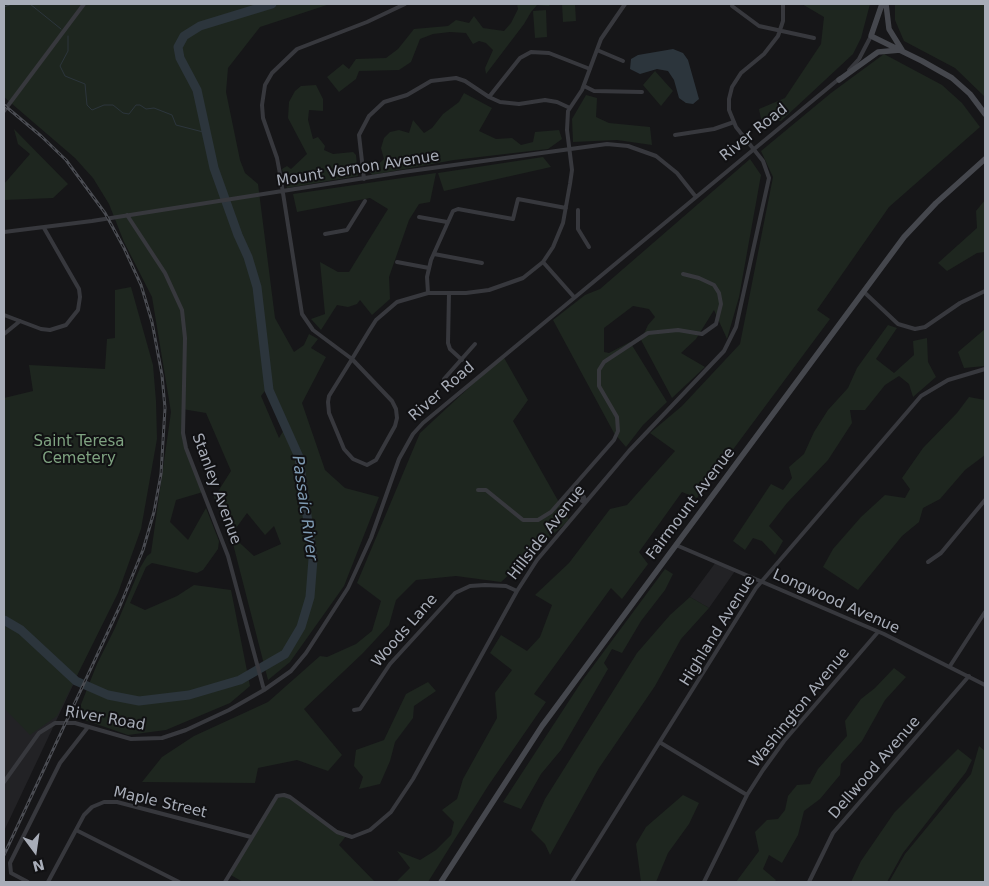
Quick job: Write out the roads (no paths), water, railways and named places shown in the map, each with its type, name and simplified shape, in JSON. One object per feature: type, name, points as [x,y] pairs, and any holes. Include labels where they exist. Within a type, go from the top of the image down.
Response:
[{"type":"main road","name":"River Road","points":[[871,36],[884,4]]},
{"type":"main road","points":[[884,4],[890,29],[902,50]]},
{"type":"main road","points":[[871,36],[902,50],[952,78],[970,94],[985,114]]},
{"type":"main road","points":[[839,80],[878,52],[902,50]]},
{"type":"main road","name":"Fairmount Avenue","points":[[442,882],[536,734],[914,223],[985,160]]},
{"type":"street","points":[[4,111],[84,4]]},
{"type":"street","points":[[405,4],[367,22],[297,49],[272,73],[262,96],[262,112],[277,158],[302,314],[313,330],[352,359],[392,401],[397,416],[395,426],[376,460],[371,465],[362,464],[346,452],[328,406],[330,396],[352,359],[376,320],[402,299],[428,293],[477,292],[506,285],[530,274],[543,262],[558,235],[566,208],[572,170],[567,121],[570,108],[584,86],[608,25],[625,4]]},
{"type":"street","points":[[675,135],[714,129],[734,122],[729,104],[732,87],[741,73],[771,47],[780,31],[784,16],[783,4]]},
{"type":"street","points":[[732,6],[759,26],[814,38]]},
{"type":"street","name":"River Road","points":[[4,782],[39,733],[49,725],[65,722],[131,739],[162,738],[207,721],[264,690],[299,662],[348,588],[371,538],[399,459],[413,434],[429,417],[839,80],[859,59],[871,36]]},
{"type":"street","points":[[597,50],[623,61]]},
{"type":"street","points":[[489,97],[520,58],[531,52],[549,53],[590,69]]},
{"type":"street","points":[[364,179],[360,135],[369,116],[383,102],[407,95],[432,81],[444,78],[465,81],[500,102],[519,104],[545,100],[557,102],[570,108]]},
{"type":"street","points":[[584,86],[594,91],[642,92]]},
{"type":"street","name":"Hillside Avenue","points":[[225,882],[274,799],[284,795],[346,836],[359,836],[381,823],[397,805],[414,780],[517,591],[537,560],[585,501],[665,412],[712,366],[732,336],[769,183],[767,169],[734,122]]},
{"type":"street","name":"Mount Vernon Avenue","points":[[4,232],[44,228],[256,197],[282,191],[613,144],[646,151],[669,165],[696,197]]},
{"type":"street","points":[[428,293],[429,268],[452,212],[458,209],[513,219],[518,199],[566,208]]},
{"type":"street","points":[[325,234],[348,230],[365,201]]},
{"type":"street","points":[[578,210],[578,229],[589,247]]},
{"type":"street","name":"Stanley Avenue","points":[[127,215],[165,273],[182,310],[186,338],[183,433],[186,448],[228,556],[264,690]]},
{"type":"street","points":[[419,217],[447,222]]},
{"type":"street","points":[[4,315],[41,329],[57,329],[73,318],[80,304],[79,289],[44,228]]},
{"type":"street","points":[[434,254],[482,263]]},
{"type":"street","points":[[397,262],[429,268]]},
{"type":"street","points":[[543,262],[574,297]]},
{"type":"street","points":[[478,490],[486,490],[518,517],[529,522],[544,518],[572,490],[614,440],[618,431],[617,417],[599,386],[599,370],[604,362],[648,333],[678,330],[702,334],[716,324],[721,304],[719,293],[714,285],[699,278],[683,274]]},
{"type":"street","points":[[864,292],[898,324],[915,329],[925,327],[960,303],[985,291]]},
{"type":"street","points":[[449,293],[448,343],[450,349],[462,360]]},
{"type":"street","points":[[4,334],[20,321]]},
{"type":"street","points":[[444,379],[475,344]]},
{"type":"street","name":"Highland Avenue","points":[[572,882],[761,582],[921,396],[948,380],[985,369]]},
{"type":"street","points":[[572,490],[584,497],[585,501]]},
{"type":"street","points":[[928,562],[941,553],[985,500]]},
{"type":"street","name":"Longwood Avenue","points":[[676,545],[878,632],[985,684]]},
{"type":"street","name":"Woods Lane","points":[[354,710],[360,709],[390,664],[455,593],[470,586],[485,585],[506,586],[517,591]]},
{"type":"street","points":[[950,666],[985,612]]},
{"type":"street","name":"Washington Avenue","points":[[704,882],[747,795],[784,741],[878,632]]},
{"type":"street","name":"Dellwood Avenue","points":[[809,882],[833,833],[969,676]]},
{"type":"street","points":[[28,882],[11,873],[10,863],[54,774],[88,727]]},
{"type":"street","points":[[661,743],[747,795]]},
{"type":"street","points":[[4,769],[10,773]]},
{"type":"street","name":"Maple Street","points":[[48,882],[76,830],[92,807],[110,801],[251,837]]},
{"type":"street","points":[[76,830],[179,882]]},
{"type":"waterway","points":[[4,7],[12,4]]},
{"type":"waterway","points":[[30,4],[61,29]]},
{"type":"waterway","name":"Passaic River","points":[[4,620],[21,630],[76,681],[108,695],[139,701],[189,695],[240,680],[285,654],[301,627],[310,597],[313,559],[299,457],[269,390],[257,287],[248,257],[214,168],[197,90],[180,58],[178,47],[184,36],[200,26],[272,4]]},
{"type":"waterway","points":[[68,36],[68,51],[60,66],[65,76],[85,84],[87,105],[92,110],[104,105],[113,105],[123,113],[129,114],[136,105],[140,105],[146,109],[154,108],[172,115],[176,125],[207,133]]},
{"type":"railway","points":[[4,105],[66,160],[105,213],[124,248],[141,285],[152,322],[162,375],[165,408],[161,474],[154,512],[143,550],[120,606],[4,855]]},
{"type":"park label","name":"Saint Teresa Cemetery","points":[[79,450]]}]
